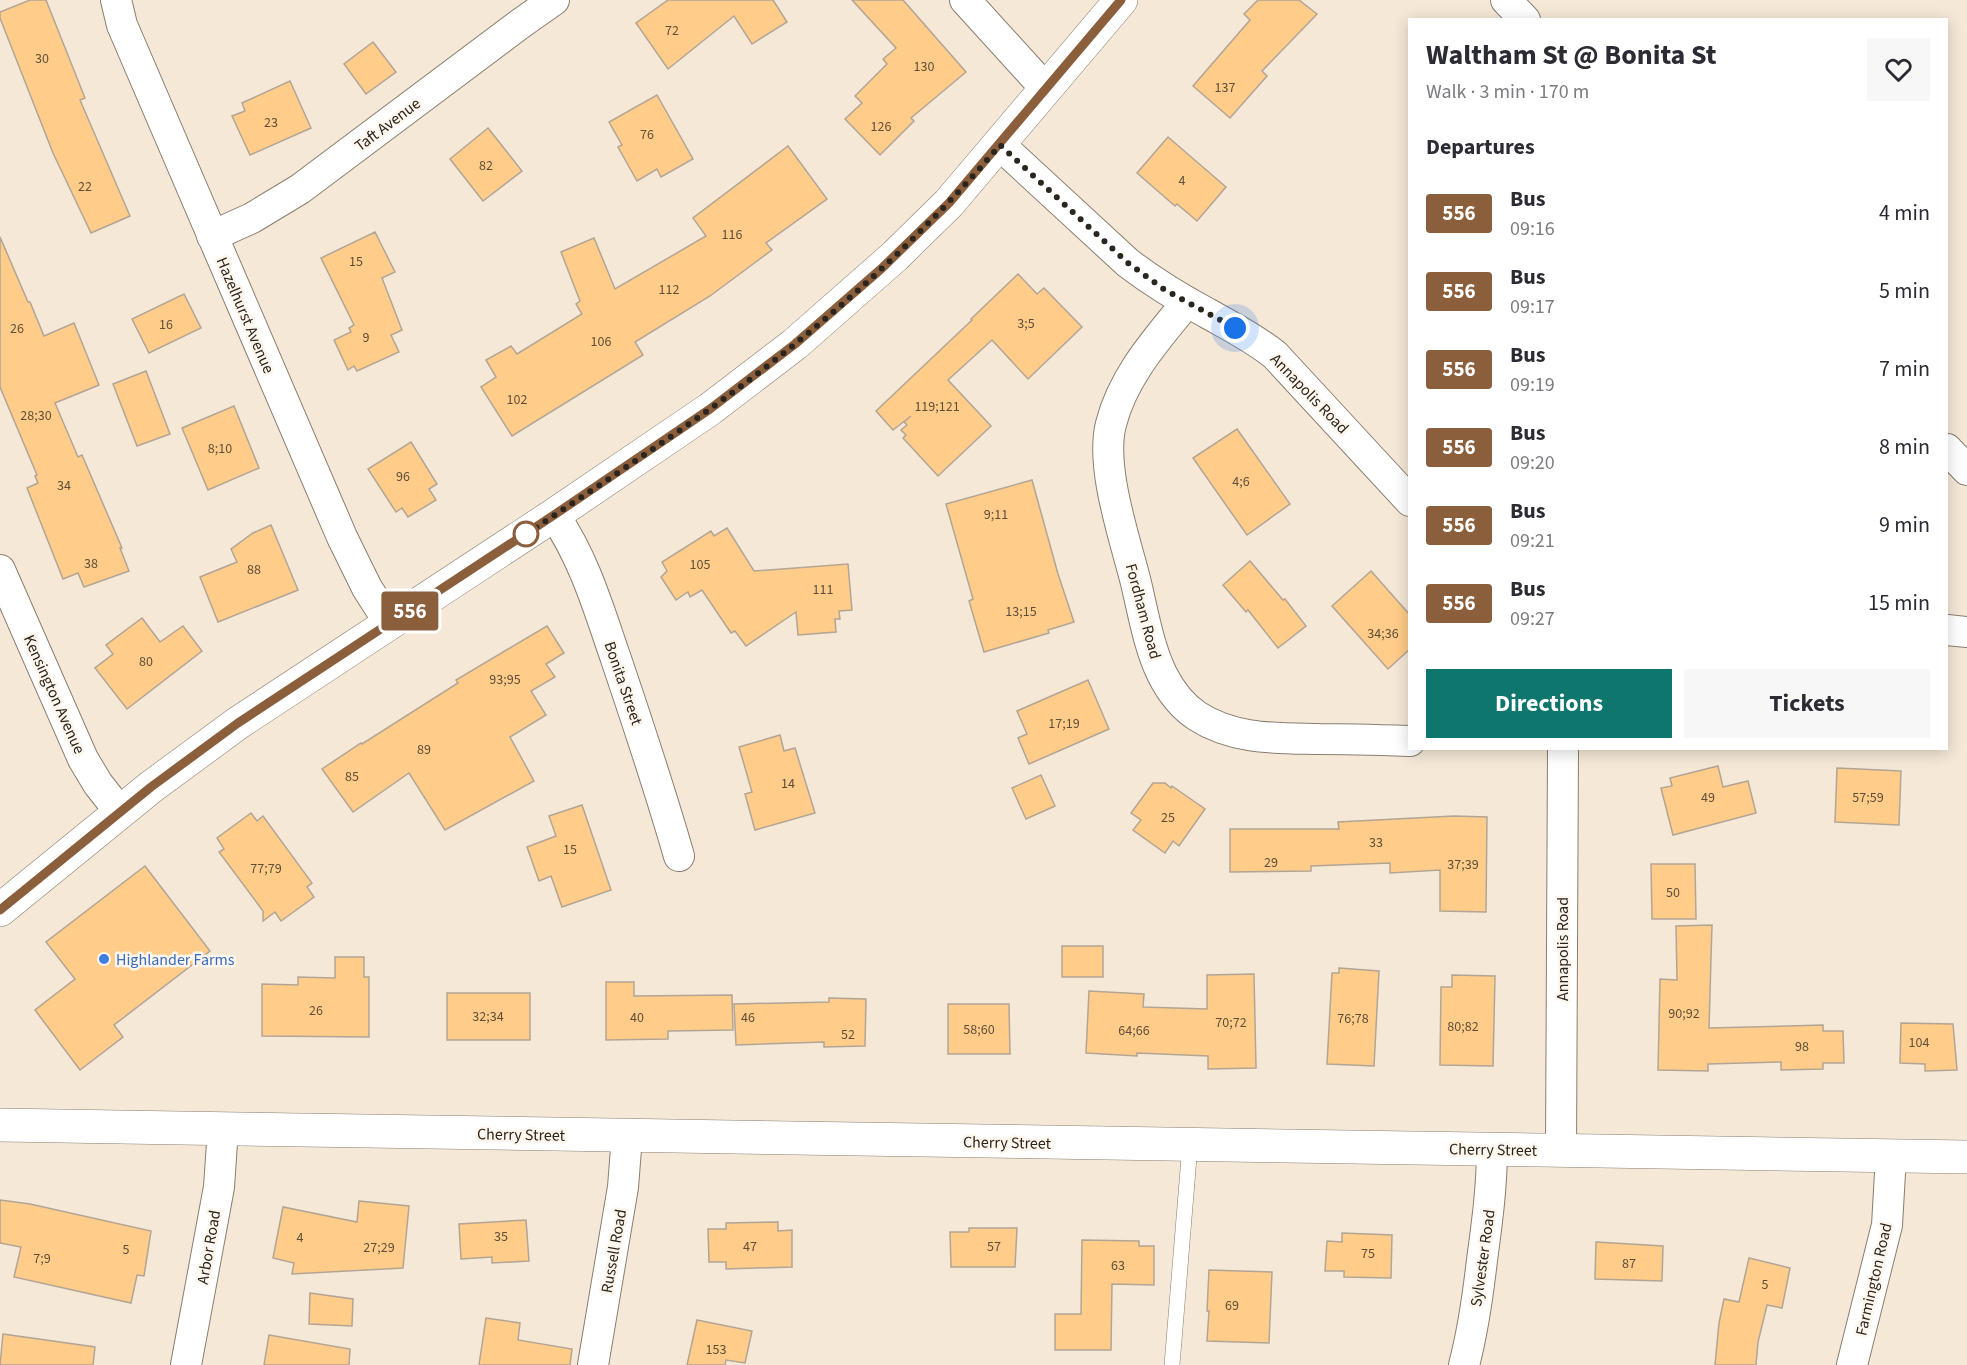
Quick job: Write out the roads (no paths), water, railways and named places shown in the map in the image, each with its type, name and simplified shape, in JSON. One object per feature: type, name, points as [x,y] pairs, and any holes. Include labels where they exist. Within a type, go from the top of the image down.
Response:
[{"type":"street","name":"Hazelhurst Avenue","points":[[116,0],[122,25],[351,557],[390,624]]},
{"type":"street","name":"Taft Avenue","points":[[212,236],[252,218],[300,189],[554,0]]},
{"type":"street","points":[[965,0],[1046,89]]},
{"type":"street","points":[[0,910],[120,812],[238,723],[554,515],[710,409],[795,344],[922,231],[949,203],[1121,0]]},
{"type":"street","points":[[1506,0],[1523,18]]},
{"type":"street","name":"Annapolis Road","points":[[1000,145],[1128,263],[1165,290],[1249,336],[1275,355],[1408,499]]},
{"type":"street","name":"Fordham Road","points":[[1188,302],[1157,339],[1126,384],[1114,412],[1108,442],[1108,459],[1115,499],[1152,648],[1164,678],[1187,708],[1209,722],[1233,732],[1260,737],[1408,741]]},
{"type":"street","points":[[1948,450],[1967,470]]},
{"type":"street","name":"Bonita Street","points":[[554,515],[577,554],[594,595],[657,779],[679,856]]},
{"type":"street","name":"Kensington Avenue","points":[[0,570],[83,759],[98,784],[120,812]]},
{"type":"street","points":[[1948,630],[1967,632]]},
{"type":"street","name":"Annapolis Road","points":[[1561,1150],[1563,750]]},
{"type":"street","name":"Cherry Street","points":[[0,1125],[1967,1157]]},
{"type":"street","name":"Arbor Road","points":[[186,1365],[219,1187],[223,1128]]},
{"type":"street","name":"Russell Road","points":[[593,1365],[622,1195],[627,1136]]},
{"type":"street","name":"Sylvester Road","points":[[1464,1365],[1475,1311],[1488,1220],[1492,1149]]},
{"type":"street","name":"Farmington Road","points":[[1852,1365],[1887,1225],[1891,1156]]},
{"type":"lane","points":[[1173,1365],[1190,1144]]},
{"type":"place","name":"Highlander Farms","points":[[104,959]]}]
